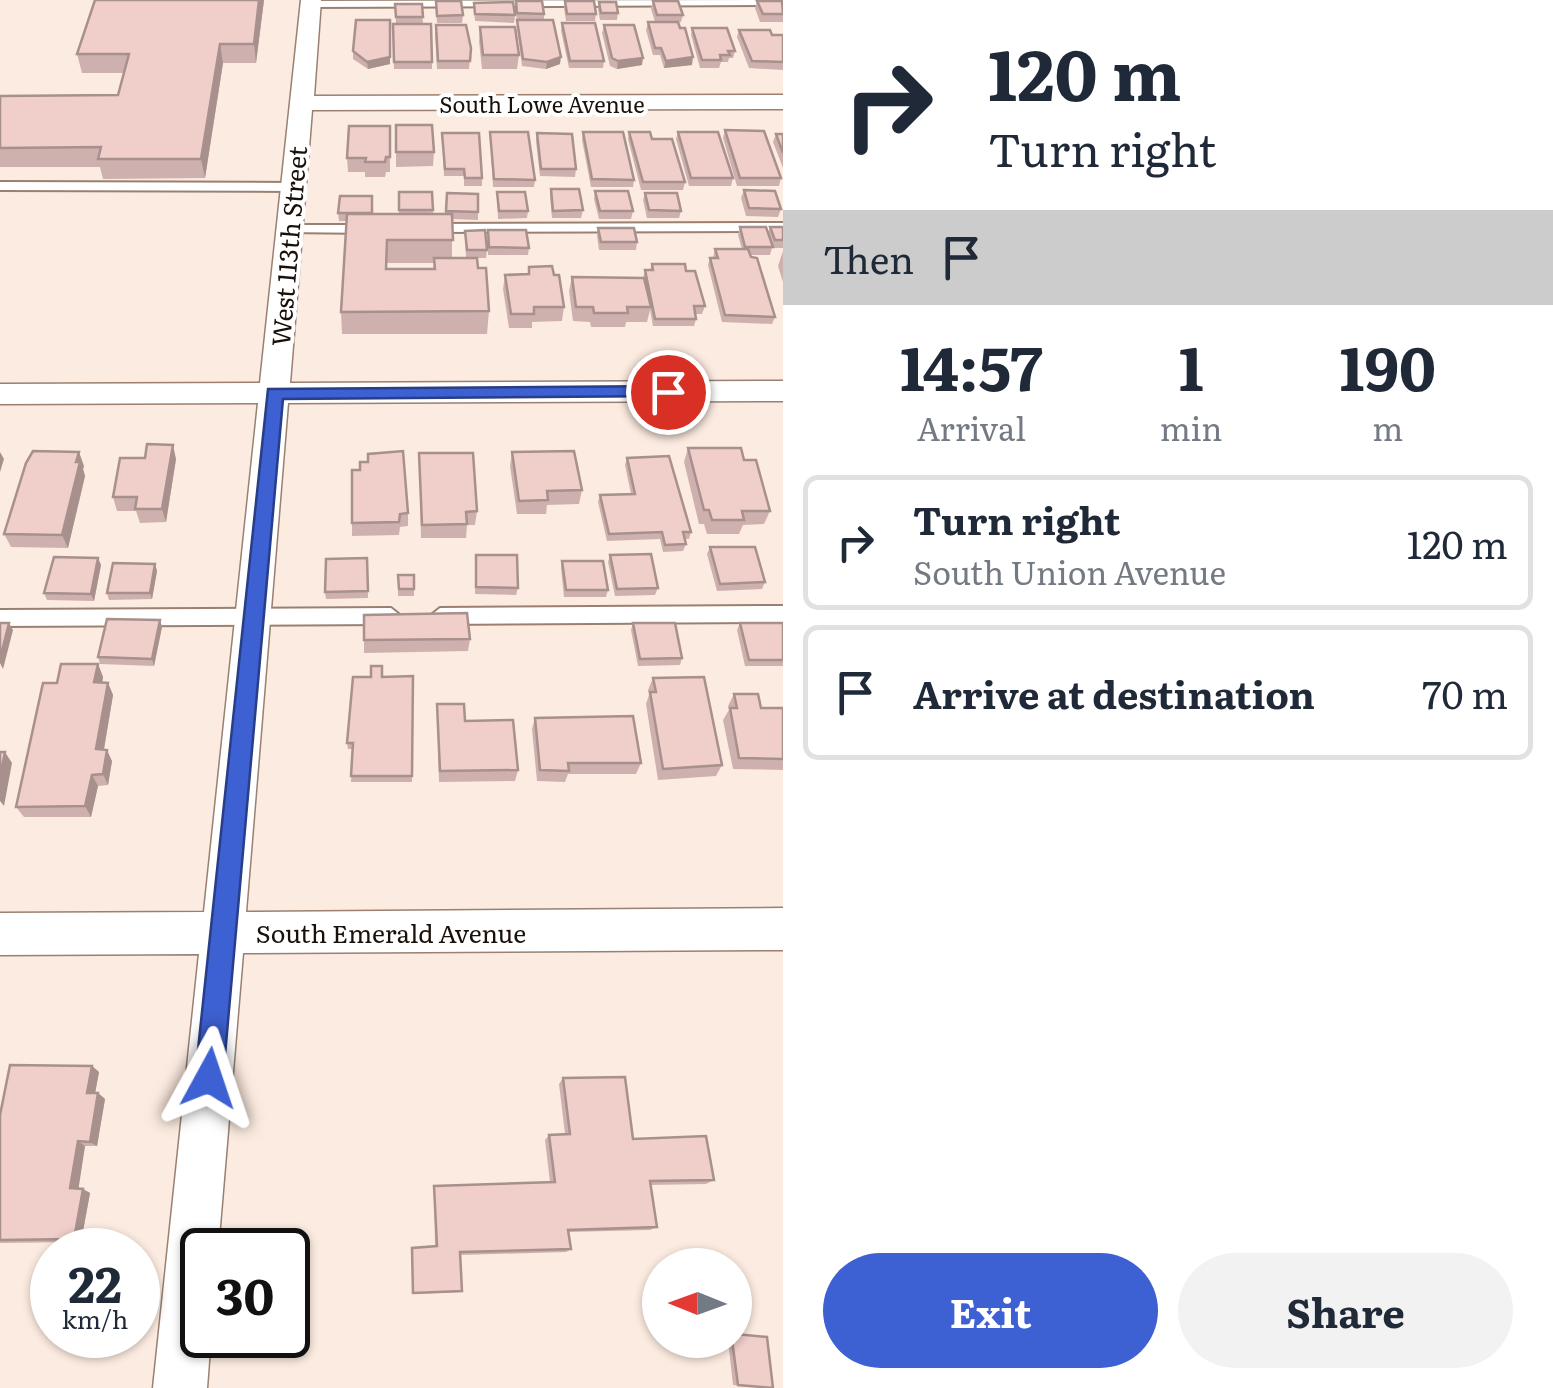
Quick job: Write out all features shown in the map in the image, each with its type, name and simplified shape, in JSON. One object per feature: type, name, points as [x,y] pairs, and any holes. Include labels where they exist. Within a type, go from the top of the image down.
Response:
[{"type":"street","name":"West 113th Street","points":[[180,1388],[311,2]]},
{"type":"street","name":"South Lowe Avenue","points":[[301,104],[783,102]]},
{"type":"street","points":[[0,394],[783,391]]},
{"type":"street","name":"South Emerald Avenue","points":[[0,934],[783,930]]},
{"type":"lane","points":[[311,2],[783,2]]},
{"type":"lane","points":[[5,190],[190,192],[293,187]]},
{"type":"lane","points":[[410,228],[783,227]]},
{"type":"lane","points":[[289,229],[390,229]]},
{"type":"lane","points":[[0,618],[783,614]]},
{"type":"building","points":[[95,0],[259,0],[254,44],[220,44],[201,159],[98,159],[101,147],[0,148],[0,96],[118,95],[129,54],[77,54]]},
{"type":"building","points":[[436,1],[461,1],[463,15],[437,16]]},
{"type":"building","points":[[516,1],[542,1],[544,14],[517,13]]},
{"type":"building","points":[[565,1],[594,1],[596,14],[567,14]]},
{"type":"building","points":[[653,1],[678,1],[683,15],[657,15]]},
{"type":"building","points":[[757,1],[782,1],[783,14],[763,14]]},
{"type":"building","points":[[513,2],[515,15],[475,14],[474,3]]},
{"type":"building","points":[[599,2],[616,2],[618,13],[601,13]]},
{"type":"building","points":[[395,4],[422,4],[423,17],[396,17]]},
{"type":"building","points":[[356,20],[390,20],[390,57],[367,62],[353,51]]},
{"type":"building","points":[[517,20],[553,20],[561,57],[547,62],[523,59]]},
{"type":"building","points":[[648,22],[678,22],[680,28],[685,28],[693,57],[666,61],[661,48],[655,48]]},
{"type":"building","points":[[562,23],[595,23],[604,61],[570,61]]},
{"type":"building","points":[[393,24],[431,24],[432,62],[394,62]]},
{"type":"building","points":[[436,25],[466,25],[470,61],[438,61]]},
{"type":"building","points":[[604,25],[634,25],[643,58],[612,58]]},
{"type":"building","points":[[480,27],[515,27],[519,55],[483,55]]},
{"type":"building","points":[[692,28],[727,28],[735,51],[720,55],[721,60],[702,60]]},
{"type":"building","points":[[739,30],[770,30],[772,35],[783,35],[783,62],[752,61]]},
{"type":"building","points":[[396,125],[432,125],[434,152],[396,152]]},
{"type":"building","points":[[349,126],[390,126],[390,157],[385,162],[347,158]]},
{"type":"building","points":[[725,130],[764,131],[781,178],[740,178]]},
{"type":"building","points":[[490,132],[528,132],[535,180],[494,179]]},
{"type":"building","points":[[583,132],[623,132],[634,180],[592,179]]},
{"type":"building","points":[[629,132],[650,132],[652,139],[672,139],[685,182],[643,182]]},
{"type":"building","points":[[678,132],[718,132],[733,178],[691,178]]},
{"type":"building","points":[[442,133],[479,133],[482,178],[465,178],[464,169],[445,169]]},
{"type":"building","points":[[537,133],[572,134],[576,169],[541,169]]},
{"type":"building","points":[[776,134],[783,134],[783,153]]},
{"type":"building","points":[[551,189],[579,189],[583,210],[553,211]]},
{"type":"building","points":[[744,190],[775,191],[781,209],[749,208]]},
{"type":"building","points":[[595,191],[628,191],[633,211],[600,211]]},
{"type":"building","points":[[399,192],[432,192],[433,210],[399,210]]},
{"type":"building","points":[[497,192],[525,192],[528,211],[499,211]]},
{"type":"building","points":[[447,193],[478,194],[478,212],[446,211]]},
{"type":"building","points":[[645,193],[677,193],[681,211],[649,210]]},
{"type":"building","points":[[340,196],[372,196],[372,213],[338,213]]},
{"type":"building","points":[[347,214],[452,214],[453,240],[387,240],[386,269],[435,269],[434,258],[477,258],[478,268],[486,268],[489,311],[341,312]]},
{"type":"building","points":[[740,227],[766,227],[773,247],[745,247]]},
{"type":"building","points":[[770,227],[783,227],[783,240],[775,240]]},
{"type":"building","points":[[598,228],[634,228],[637,242],[601,242]]},
{"type":"building","points":[[485,230],[487,250],[467,250],[465,231]]},
{"type":"building","points":[[488,230],[526,230],[529,248],[489,247]]},
{"type":"building","points":[[715,249],[748,249],[751,257],[757,258],[775,317],[725,315],[710,258],[718,258]]},
{"type":"building","points":[[652,264],[685,264],[686,271],[695,271],[705,306],[694,306],[696,319],[655,319],[645,270],[653,270]]},
{"type":"building","points":[[552,266],[554,275],[559,275],[564,307],[534,307],[534,314],[511,314],[505,275],[529,274],[529,267]]},
{"type":"building","points":[[572,277],[644,278],[651,307],[627,307],[628,313],[594,313],[593,307],[576,307]]},
{"type":"building","points":[[147,444],[173,445],[162,509],[135,509],[137,497],[113,497],[120,458],[145,458]]},
{"type":"building","points":[[688,448],[741,448],[744,460],[756,460],[770,511],[742,511],[744,520],[712,520],[709,510],[704,510]]},
{"type":"building","points":[[33,451],[79,452],[62,535],[4,534]]},
{"type":"building","points":[[403,451],[408,513],[400,514],[399,522],[352,523],[352,470],[360,470],[360,462],[368,462],[368,454]]},
{"type":"building","points":[[574,451],[582,490],[547,491],[548,500],[519,501],[512,452]]},
{"type":"building","points":[[419,453],[473,453],[477,511],[466,512],[467,524],[422,525]]},
{"type":"building","points":[[669,456],[691,532],[683,532],[686,544],[665,545],[662,532],[609,534],[600,495],[635,494],[627,458]]},
{"type":"building","points":[[710,547],[755,547],[765,582],[720,584]]},
{"type":"building","points":[[651,554],[658,588],[617,589],[610,555]]},
{"type":"building","points":[[476,555],[517,555],[518,588],[476,587]]},
{"type":"building","points":[[54,557],[98,558],[91,594],[44,593]]},
{"type":"building","points":[[367,558],[368,591],[325,592],[326,559]]},
{"type":"building","points":[[562,561],[603,561],[608,590],[566,590]]},
{"type":"building","points":[[113,563],[155,564],[150,593],[107,593]]},
{"type":"building","points":[[398,575],[414,575],[414,589],[399,589]]},
{"type":"building","points":[[467,613],[470,639],[364,640],[364,615]]},
{"type":"building","points":[[107,619],[160,620],[152,659],[98,657]]},
{"type":"building","points":[[0,623],[9,623],[0,659]]},
{"type":"building","points":[[633,623],[675,623],[682,658],[640,659]]},
{"type":"building","points":[[740,623],[783,623],[783,660],[749,660]]},
{"type":"building","points":[[61,664],[98,664],[94,682],[108,683],[96,749],[107,750],[103,774],[92,775],[85,806],[16,807],[43,683],[57,683]]},
{"type":"building","points":[[371,666],[382,666],[382,677],[413,676],[412,776],[351,776],[353,743],[347,743],[353,677],[371,677]]},
{"type":"building","points":[[704,677],[722,765],[663,769],[650,692],[656,692],[653,678]]},
{"type":"building","points":[[734,694],[758,694],[761,708],[783,708],[783,759],[739,758],[730,708],[737,708]]},
{"type":"building","points":[[437,704],[464,704],[465,721],[513,720],[518,770],[440,771]]},
{"type":"building","points":[[633,716],[641,763],[568,763],[569,771],[540,770],[535,718]]},
{"type":"building","points":[[10,1065],[92,1066],[87,1093],[98,1093],[90,1142],[78,1141],[70,1188],[83,1189],[76,1228],[30,1228],[30,1240],[0,1240],[0,1115]]},
{"type":"building","points":[[625,1077],[633,1139],[706,1136],[714,1180],[650,1181],[657,1227],[568,1230],[571,1249],[460,1252],[462,1291],[413,1293],[412,1248],[437,1246],[434,1186],[555,1182],[549,1135],[570,1134],[563,1078]]},
{"type":"building","points":[[752,1336],[767,1337],[773,1388],[738,1385],[734,1358],[752,1358]]},
{"type":"route","points":[[209,1078],[274,393],[668,392]]}]
